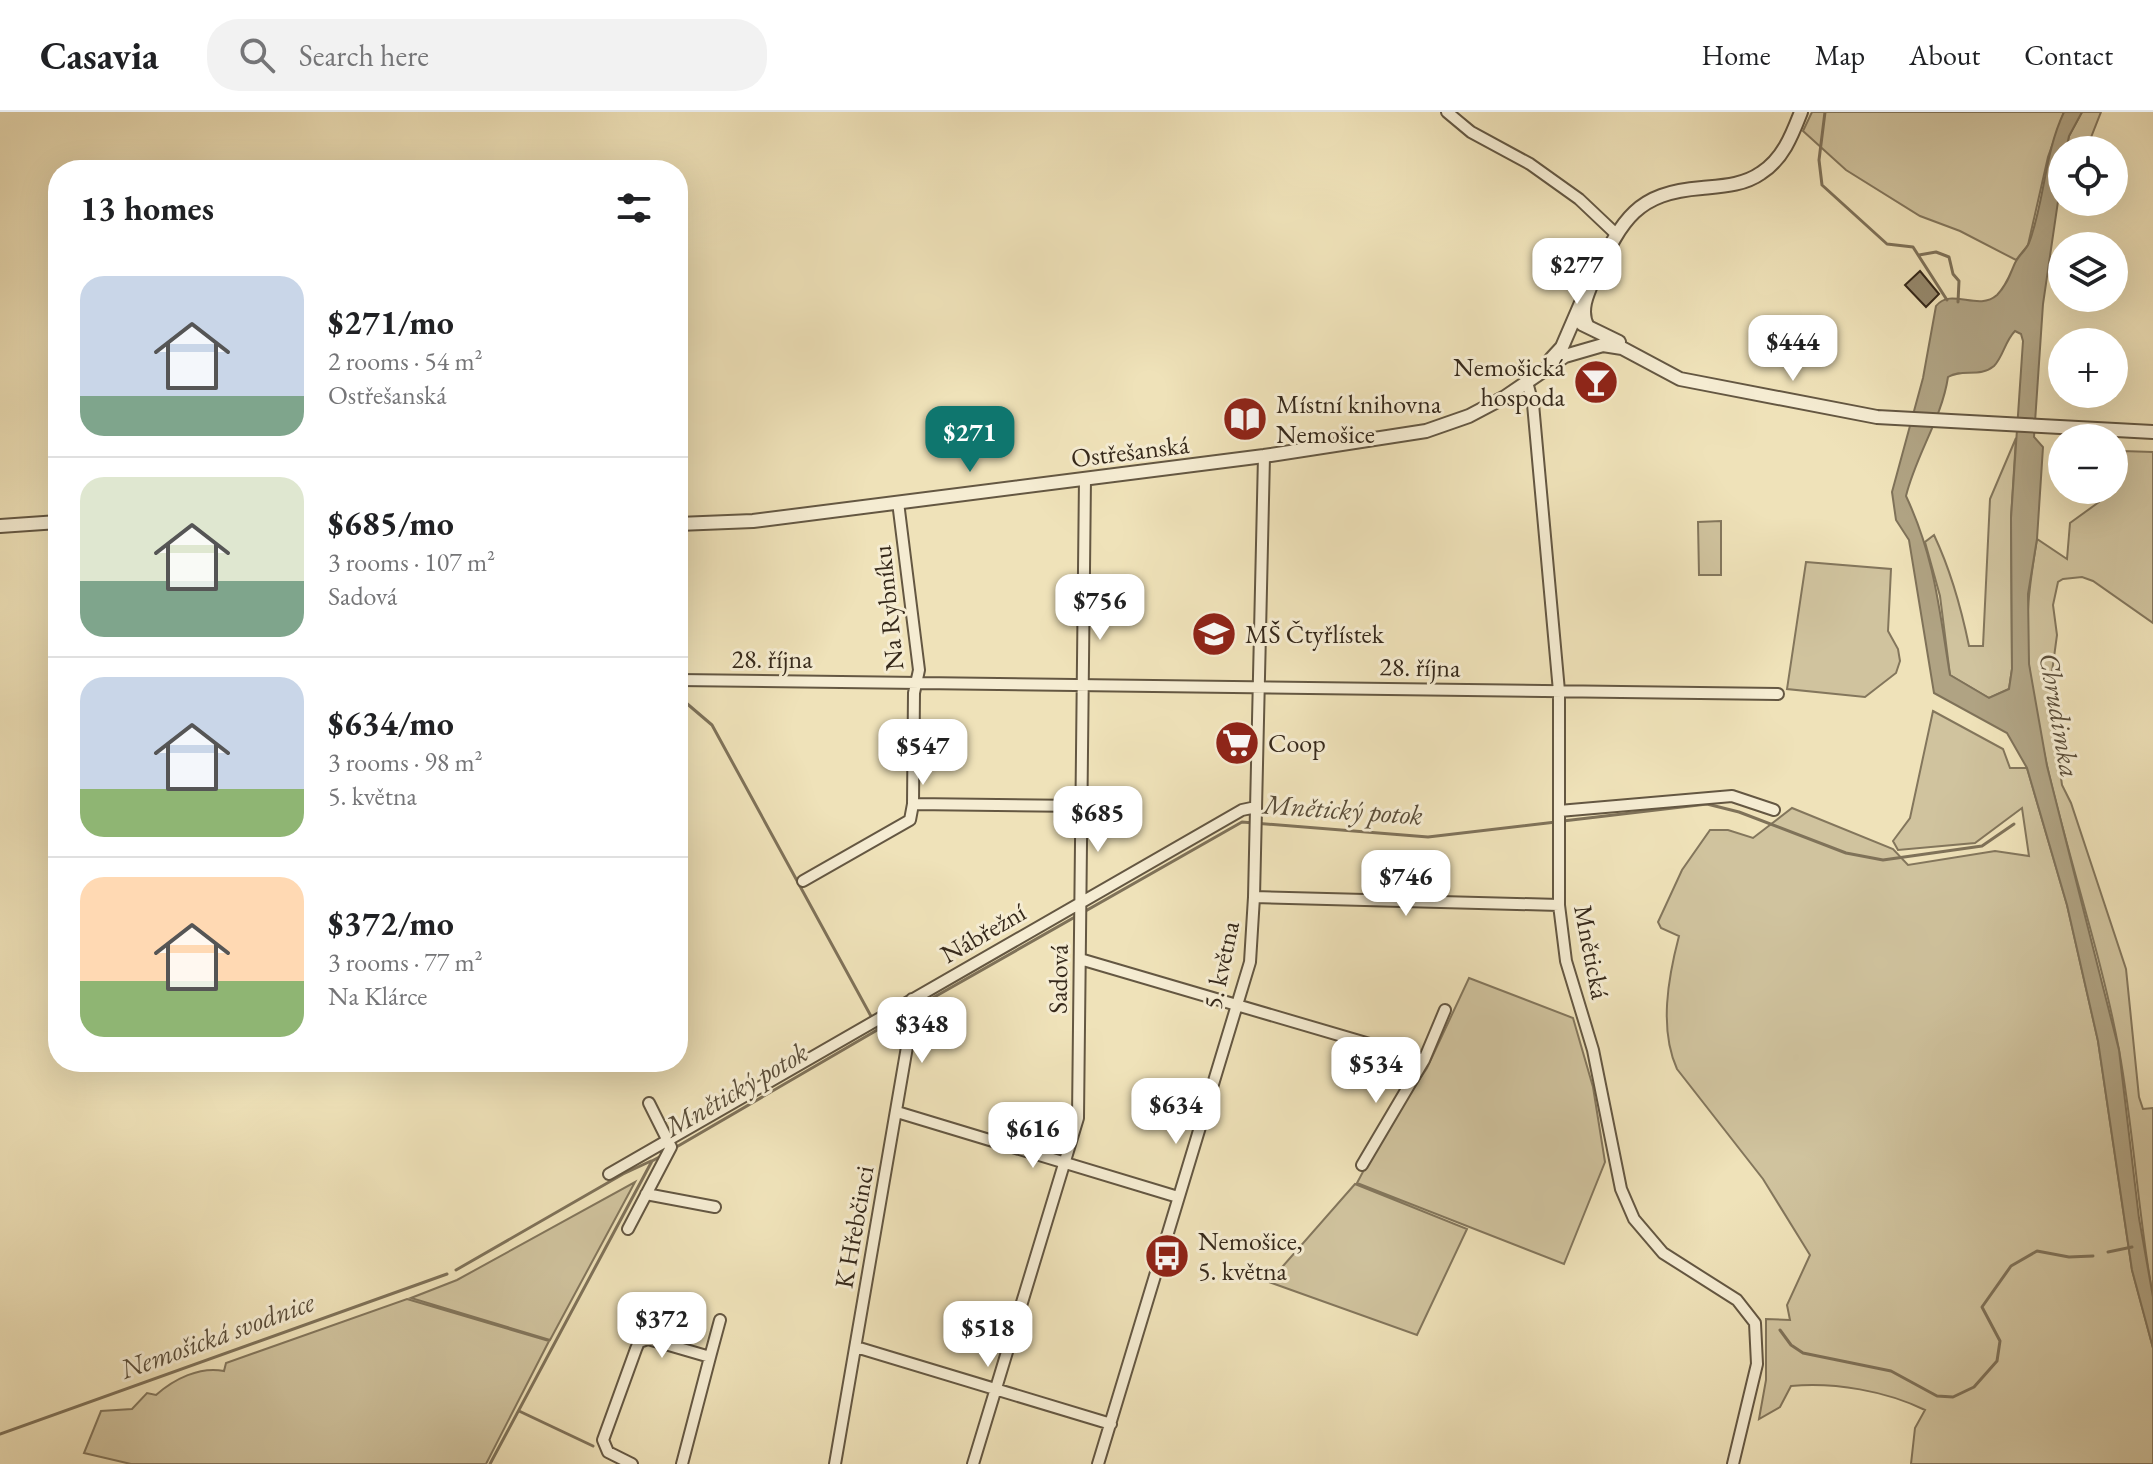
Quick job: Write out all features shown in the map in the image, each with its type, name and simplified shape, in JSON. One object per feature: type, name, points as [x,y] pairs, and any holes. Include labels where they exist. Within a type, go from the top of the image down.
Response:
[{"type":"street","points":[[1447,112],[1471,132],[1530,164],[1579,199],[1616,234]]},
{"type":"street","points":[[1532,379],[1560,350],[1616,234],[1634,210],[1656,197],[1729,185],[1759,174],[1782,153],[1801,112]]},
{"type":"street","points":[[1584,352],[1594,341],[1584,311],[1591,286]]},
{"type":"street","points":[[1566,333],[1578,324],[1618,341],[1637,356]]},
{"type":"street","points":[[1566,333],[1568,349],[1584,352],[1603,345],[1619,347],[1680,379],[1894,419],[2153,432]]},
{"type":"street","name":"Ostřešanská","points":[[688,524],[753,521],[1264,456],[1439,427],[1487,407],[1565,356],[1584,352]]},
{"type":"street","name":"Mnětická","points":[[1532,379],[1559,691],[1559,905],[1566,961],[1593,1050],[1626,1203],[1652,1243],[1737,1300],[1755,1323],[1757,1364],[1733,1464]]},
{"type":"street","name":"5. května","points":[[1098,1464],[1250,962],[1264,456]]},
{"type":"street","name":"Sadová","points":[[973,1464],[1078,1118],[1085,478]]},
{"type":"street","name":"Na Rybníku","points":[[898,502],[918,682],[914,693],[913,804]]},
{"type":"street","points":[[0,526],[48,523]]},
{"type":"street","name":"28. října","points":[[688,680],[1778,694]]},
{"type":"street","points":[[1559,811],[1732,796],[1774,810]]},
{"type":"street","points":[[803,881],[910,820],[913,804],[1081,806]]},
{"type":"street","name":"Nábřežní","points":[[609,1174],[874,1021],[913,1005],[1080,911],[1242,810],[1256,809]]},
{"type":"street","points":[[1254,897],[1559,905]]},
{"type":"street","points":[[1080,959],[1424,1060]]},
{"type":"street","name":"K Hřebčinci","points":[[835,1464],[913,1005]]},
{"type":"street","points":[[1362,1165],[1424,1060],[1445,1010]]},
{"type":"street","points":[[628,1229],[671,1147],[649,1103]]},
{"type":"street","points":[[897,1112],[1178,1197]]},
{"type":"street","points":[[646,1194],[715,1207]]},
{"type":"street","points":[[682,1464],[720,1320]]},
{"type":"street","points":[[632,1464],[608,1452],[603,1440],[639,1342],[652,1339],[710,1357]]},
{"type":"street","points":[[856,1347],[1111,1424]]},
{"type":"shaded area","points":[[1812,112],[2064,112],[2055,136],[2048,136],[2048,157],[2028,245],[2016,260],[1960,231],[1920,216],[1846,170],[1803,131]]},
{"type":"shaded area","points":[[2064,112],[2082,112],[2069,136],[2055,136]]},
{"type":"shaded area","points":[[2082,112],[2101,112],[2092,136],[2069,136]]},
{"type":"shaded area","points":[[2048,161],[2048,216],[2056,216],[2054,232],[2048,232],[2048,270],[2034,437],[2043,447],[2037,539],[2028,594],[2029,664],[2047,766],[2119,1050],[2139,1218],[2153,1297],[2153,1348],[2132,1270],[2098,1041],[2067,905],[2027,768],[2007,733],[1934,693],[1909,540],[1896,520],[1892,492],[1923,378],[1936,306],[1949,299],[1982,301],[1997,295],[2029,243]],"holes":[[[2015,331],[2021,334],[2011,518],[2012,669],[2009,689],[1989,698],[1950,675],[1930,562],[1906,496],[1940,407],[1948,377],[1989,370]]]},
{"type":"shaded area","points":[[2016,438],[2011,518],[2012,669],[2009,689],[1989,698],[1950,675],[1940,596],[1925,542],[1934,535],[1946,562],[1969,646],[1983,646],[1990,499]]},
{"type":"shaded area","points":[[2128,451],[2153,452],[2153,623],[2093,581],[2082,577],[2063,579],[2058,582],[2053,605],[2057,635],[2052,672],[2062,785],[2071,803],[2126,969],[2139,1097],[2143,1109],[2153,1108],[2153,1297],[2119,1050],[2046,763],[2029,666],[2028,602],[2037,539],[2067,559],[2070,523],[2096,504],[2128,504]]},
{"type":"shaded area","points":[[1721,521],[1721,575],[1699,575],[1698,522]]},
{"type":"shaded area","points":[[1806,562],[1891,569],[1888,631],[1898,649],[1900,661],[1896,673],[1865,697],[1787,689]]},
{"type":"shaded area","points":[[1933,711],[2003,749],[2010,768],[2027,768],[2067,905],[2098,1041],[2132,1270],[2153,1348],[2153,1464],[1911,1464],[1915,1428],[1925,1410],[1877,1393],[1842,1387],[1791,1386],[1780,1407],[1759,1419],[1766,1380],[1766,1319],[1790,1320],[1787,1305],[1810,1255],[1763,1179],[1677,1069],[1668,1037],[1667,1003],[1679,936],[1661,928],[1658,922],[1682,870],[1710,830],[1728,830],[1753,838],[1792,808],[1893,849],[1908,865],[1995,851],[2029,856],[2022,808],[1975,843],[1898,850],[1893,841],[1910,818]]},
{"type":"shaded area","points":[[1469,978],[1573,1018],[1593,1087],[1605,1162],[1564,1264],[1357,1183],[1383,1134],[1427,1068]]},
{"type":"shaded area","points":[[635,1182],[550,1340],[411,1298],[457,1280]]},
{"type":"shaded area","points":[[1355,1184],[1467,1229],[1417,1335],[1269,1282]]},
{"type":"shaded area","points":[[407,1299],[549,1341],[486,1464],[131,1464],[84,1453],[101,1411],[132,1409],[147,1393],[156,1395],[188,1375],[206,1370],[224,1371],[226,1363]]},
{"type":"building","points":[[1920,271],[1939,294],[1926,307],[1905,285]]},
{"type":"waterway","points":[[1825,112],[1819,160],[1822,185],[1887,244],[1913,247],[1947,300]]},
{"type":"waterway","points":[[1919,255],[1936,252],[1949,257],[1953,274],[1959,281],[1958,302]]},
{"type":"waterway","points":[[688,705],[712,725],[878,1029]]},
{"type":"waterway","name":"Mnětický potok","points":[[1563,821],[1707,804],[1739,812],[1846,853],[1883,860],[1982,846],[2014,824]]},
{"type":"waterway","name":"Mnětický potok","points":[[915,1008],[1242,822],[1428,837],[1556,822]]},
{"type":"waterway","name":"Mnětický potok","points":[[673,1149],[908,1012]]},
{"type":"waterway","name":"Mnětický potok","points":[[490,1464],[652,1161],[663,1155]]},
{"type":"waterway","name":"Nemošická svodnice","points":[[456,1270],[651,1161]]},
{"type":"waterway","points":[[2108,1252],[2132,1247]]},
{"type":"waterway","points":[[1780,1330],[1791,1345],[1803,1353],[1891,1371],[1937,1396],[1953,1397],[1974,1387],[1997,1361],[2000,1341],[1982,1307],[2011,1266],[2037,1251],[2069,1257],[2093,1256]]},
{"type":"waterway","name":"Nemošická svodnice","points":[[0,1434],[447,1274]]},
{"type":"waterway","points":[[519,1411],[593,1446]]},
{"type":"place","name":"Nemošická hospoda","points":[[1596,382]]},
{"type":"place","name":"Místní knihovna Nemošice","points":[[1245,419]]},
{"type":"place","name":"MŠ Čtyřlístek","points":[[1214,634]]},
{"type":"place","name":"Coop","points":[[1237,743]]},
{"type":"place","name":"Nemošice, 5. května","points":[[1167,1256]]},
{"type":"water label","name":"Chrudimka","points":[[2060,715]]}]
